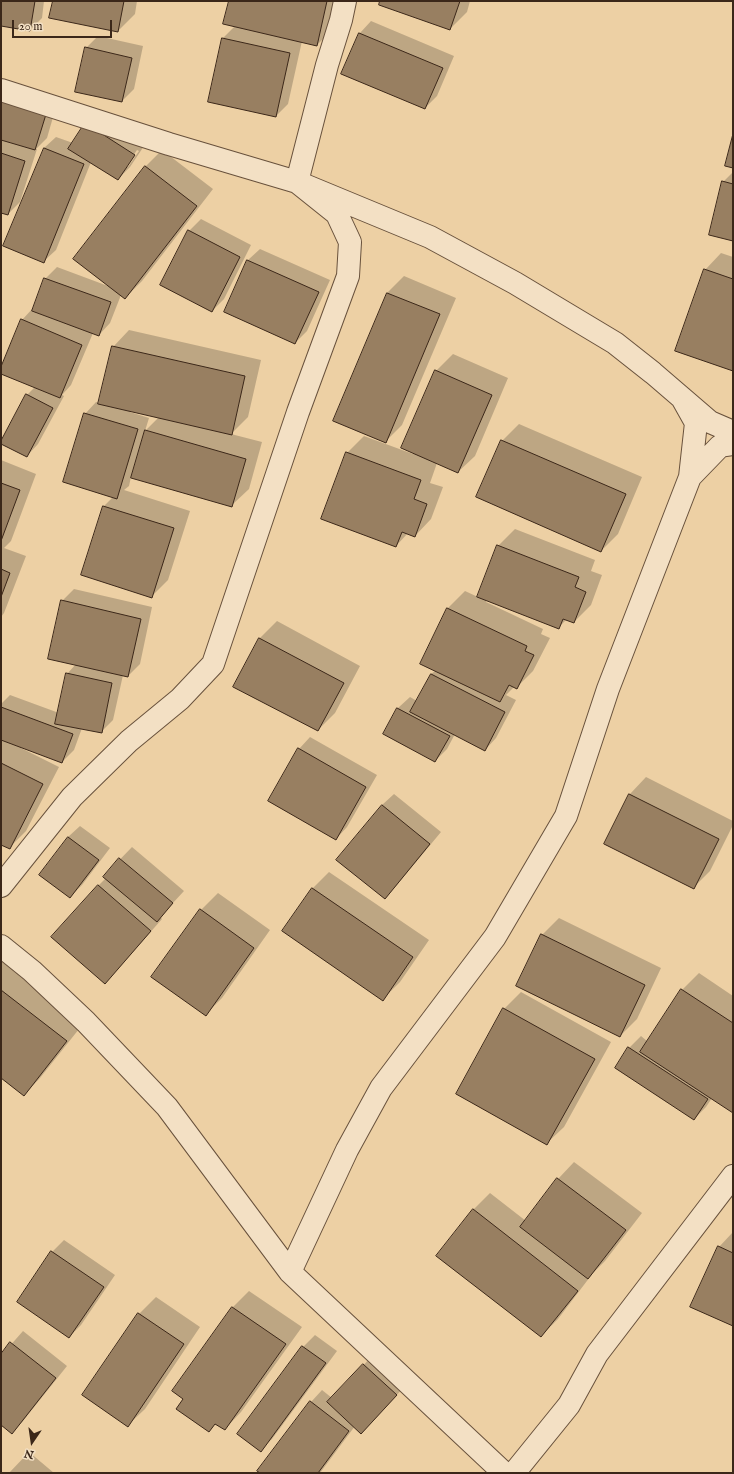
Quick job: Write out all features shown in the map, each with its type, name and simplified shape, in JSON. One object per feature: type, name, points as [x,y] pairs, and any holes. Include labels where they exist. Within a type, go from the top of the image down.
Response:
[{"type":"street","points":[[297,182],[327,65],[342,20],[345,1]]},
{"type":"street","points":[[1,90],[169,144],[297,182],[430,237],[515,283],[614,343],[710,422],[733,432]]},
{"type":"street","points":[[1,886],[72,797],[129,741],[180,699],[213,664],[298,412],[348,276],[350,242],[337,214],[297,182]]},
{"type":"street","points":[[290,1272],[347,1150],[380,1088],[495,936],[566,816],[608,689],[690,477],[696,423],[682,398]]},
{"type":"street","points":[[690,477],[720,446],[733,444]]},
{"type":"street","points":[[1,946],[32,971],[86,1022],[166,1107],[290,1272],[504,1473]]},
{"type":"street","points":[[514,1473],[569,1405],[598,1354],[733,1176]]},
{"type":"building","points":[[1,1],[35,1],[30,31],[1,26]]},
{"type":"building","points":[[53,1],[124,1],[118,32],[49,18]]},
{"type":"building","points":[[229,1],[327,1],[317,46],[223,24]]},
{"type":"building","points":[[380,1],[460,1],[450,30],[379,5]]},
{"type":"building","points":[[359,33],[443,68],[425,109],[341,74]]},
{"type":"building","points":[[222,38],[290,53],[276,117],[208,102]]},
{"type":"building","points":[[85,47],[132,58],[122,102],[75,92]]},
{"type":"building","points":[[1,97],[47,111],[35,150],[1,140]]},
{"type":"building","points":[[85,123],[135,155],[118,180],[68,149]]},
{"type":"building","points":[[733,134],[733,168],[725,166]]},
{"type":"building","points":[[44,148],[84,164],[44,263],[3,246]]},
{"type":"building","points":[[1,153],[25,161],[8,215],[1,213]]},
{"type":"building","points":[[145,166],[197,206],[125,299],[73,259]]},
{"type":"building","points":[[722,181],[733,184],[733,241],[709,235]]},
{"type":"building","points":[[188,230],[240,257],[212,312],[160,285]]},
{"type":"building","points":[[247,260],[319,292],[295,344],[224,312]]},
{"type":"building","points":[[704,269],[733,279],[733,371],[675,351]]},
{"type":"building","points":[[44,278],[111,302],[99,336],[32,311]]},
{"type":"building","points":[[387,293],[440,314],[386,443],[333,421]]},
{"type":"building","points":[[21,319],[82,345],[60,398],[1,374],[1,367]]},
{"type":"building","points":[[112,346],[245,376],[232,435],[98,404]]},
{"type":"building","points":[[435,370],[492,395],[458,473],[401,448]]},
{"type":"building","points":[[26,394],[53,408],[27,457],[1,444],[1,441]]},
{"type":"building","points":[[84,413],[138,429],[117,499],[63,482]]},
{"type":"building","points":[[145,430],[246,459],[232,507],[131,478]]},
{"type":"building","points":[[501,440],[626,494],[601,552],[476,497]]},
{"type":"building","points":[[346,452],[421,480],[414,499],[427,504],[415,537],[402,532],[396,547],[321,519]]},
{"type":"building","points":[[1,483],[20,490],[1,541]]},
{"type":"building","points":[[103,506],[174,528],[152,598],[81,575]]},
{"type":"building","points":[[497,545],[579,577],[575,587],[586,592],[574,623],[563,619],[559,629],[477,597]]},
{"type":"building","points":[[1,569],[10,573],[1,597]]},
{"type":"building","points":[[61,600],[141,619],[128,677],[48,659]]},
{"type":"building","points":[[447,608],[527,646],[525,651],[534,655],[517,689],[509,685],[500,702],[420,664]]},
{"type":"building","points":[[259,638],[344,683],[318,731],[233,687]]},
{"type":"building","points":[[66,673],[112,683],[102,733],[55,724]]},
{"type":"building","points":[[431,674],[505,712],[485,751],[410,712]]},
{"type":"building","points":[[1,707],[73,734],[62,763],[1,740]]},
{"type":"building","points":[[397,708],[450,736],[435,762],[383,734]]},
{"type":"building","points":[[298,748],[366,787],[336,840],[268,801]]},
{"type":"building","points":[[1,763],[43,784],[10,849],[1,845]]},
{"type":"building","points":[[629,794],[719,839],[694,889],[604,844]]},
{"type":"building","points":[[382,805],[430,844],[385,899],[336,860]]},
{"type":"building","points":[[68,837],[99,860],[70,898],[39,875]]},
{"type":"building","points":[[119,858],[173,903],[157,922],[103,877]]},
{"type":"building","points":[[98,885],[151,931],[105,984],[51,937]]},
{"type":"building","points":[[312,888],[413,957],[383,1001],[282,931]]},
{"type":"building","points":[[200,909],[254,948],[206,1016],[151,977]]},
{"type":"building","points":[[541,934],[645,985],[620,1037],[516,986]]},
{"type":"building","points":[[681,989],[733,1023],[733,1113],[640,1052]]},
{"type":"building","points":[[1,990],[67,1041],[24,1096],[1,1078]]},
{"type":"building","points":[[503,1008],[595,1059],[547,1145],[456,1094]]},
{"type":"building","points":[[628,1047],[708,1099],[694,1120],[615,1068]]},
{"type":"building","points":[[557,1178],[626,1230],[588,1279],[520,1227]]},
{"type":"building","points":[[473,1209],[578,1291],[541,1337],[436,1256]]},
{"type":"building","points":[[718,1246],[733,1253],[733,1326],[690,1307]]},
{"type":"building","points":[[51,1251],[104,1287],[69,1338],[17,1302]]},
{"type":"building","points":[[232,1307],[286,1344],[225,1430],[215,1424],[209,1432],[176,1409],[183,1399],[172,1391]]},
{"type":"building","points":[[138,1313],[184,1344],[128,1427],[82,1395]]},
{"type":"building","points":[[10,1342],[56,1378],[12,1434],[1,1425],[1,1354]]},
{"type":"building","points":[[302,1346],[326,1363],[261,1452],[237,1434]]},
{"type":"building","points":[[363,1364],[397,1395],[361,1434],[327,1402]]},
{"type":"building","points":[[310,1401],[349,1431],[318,1473],[260,1473],[257,1471]]}]
